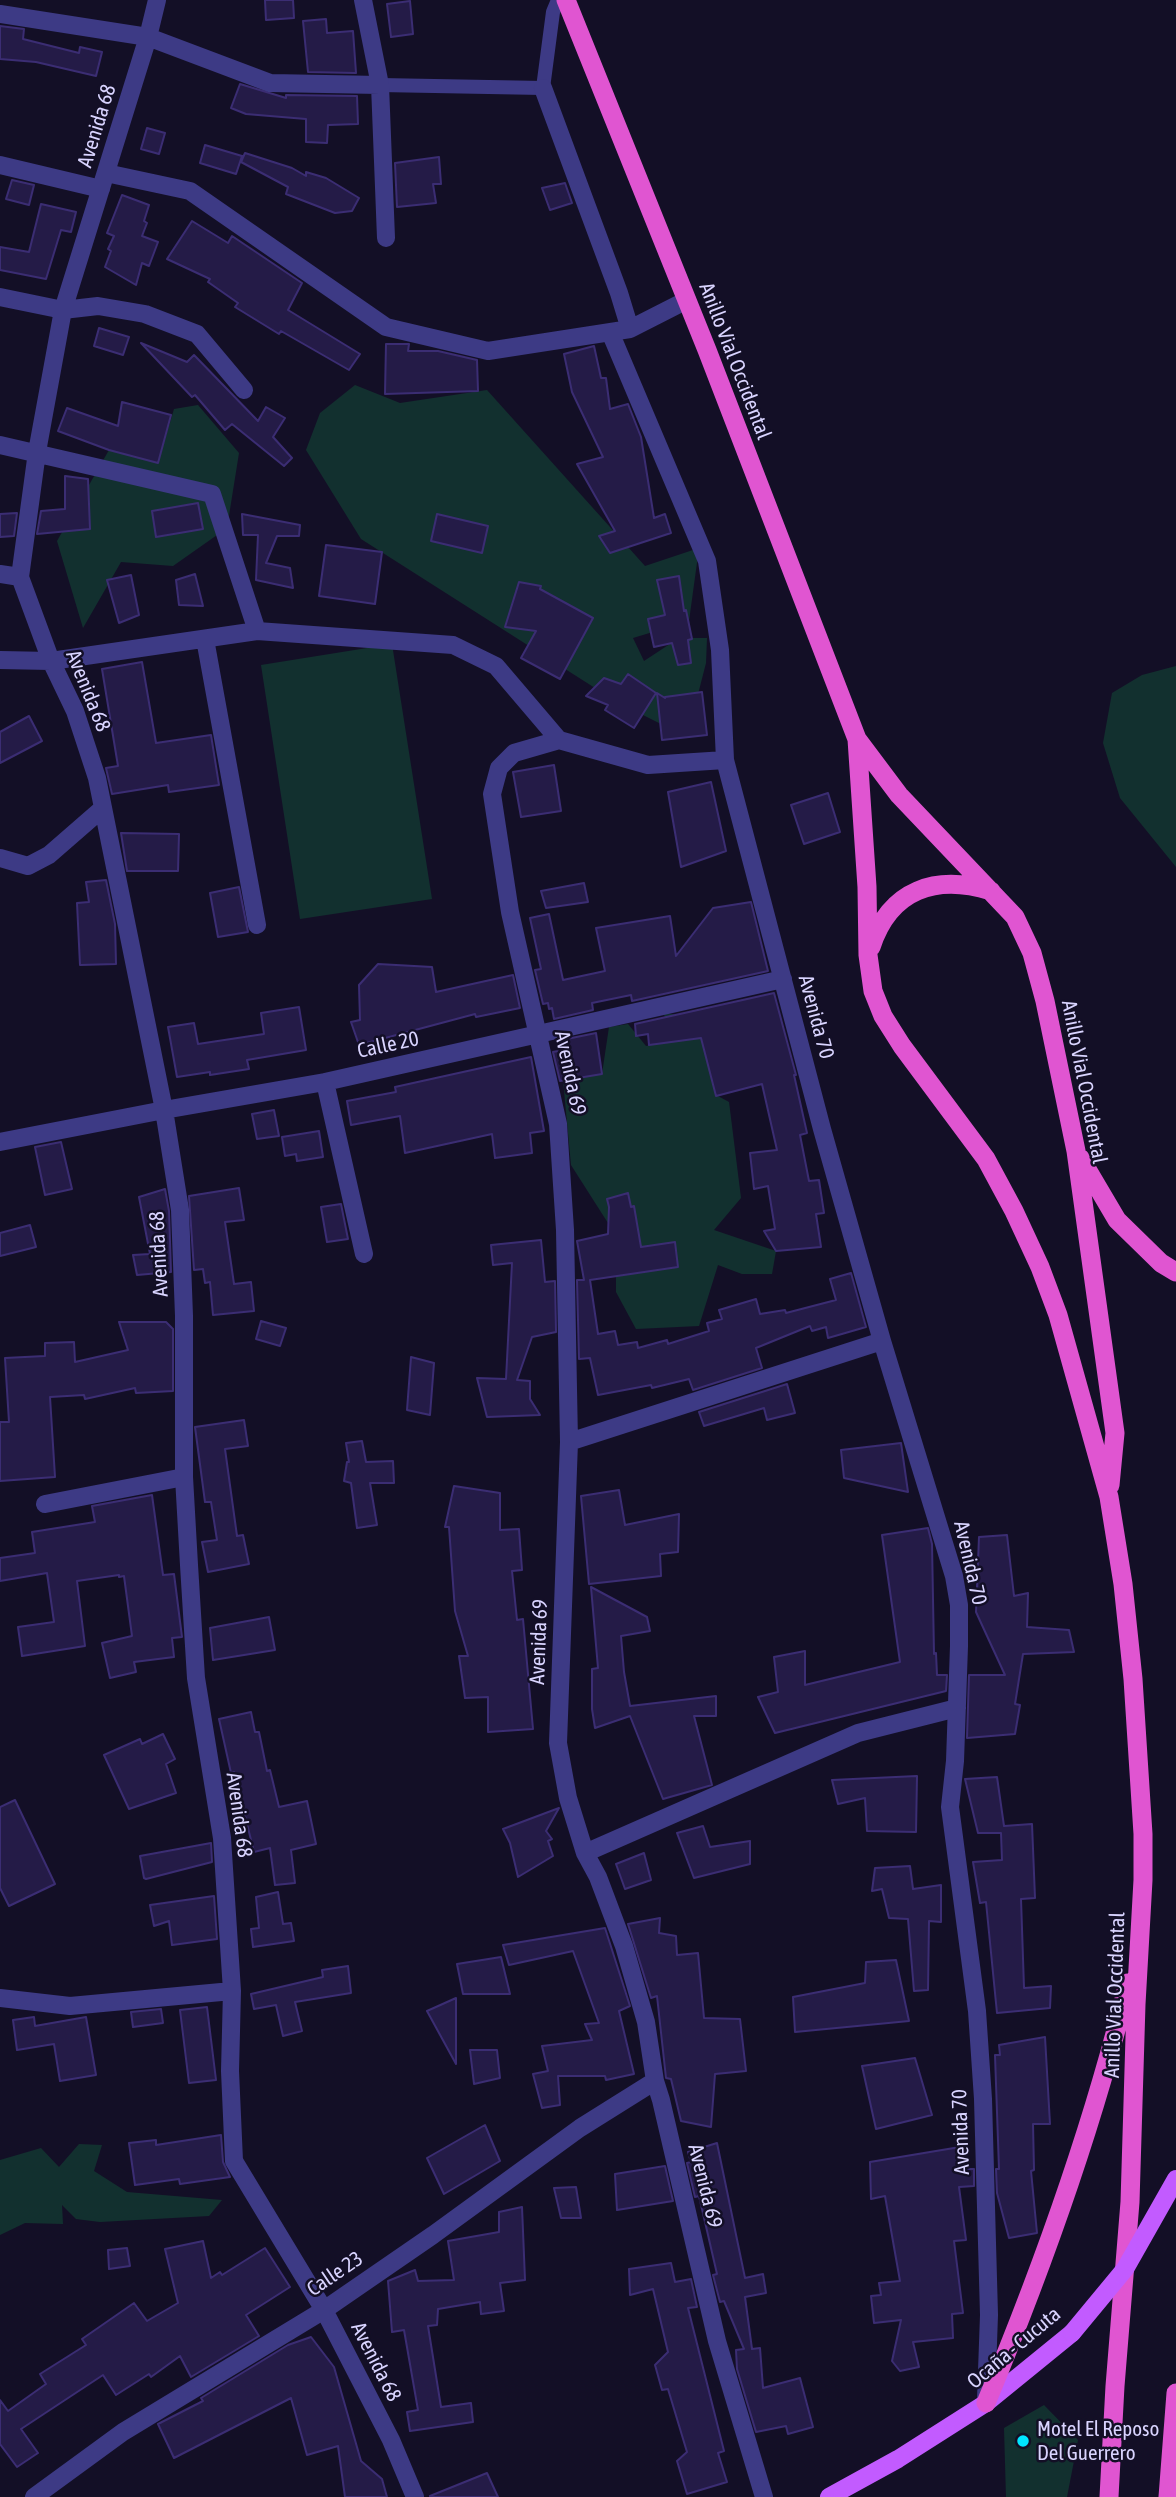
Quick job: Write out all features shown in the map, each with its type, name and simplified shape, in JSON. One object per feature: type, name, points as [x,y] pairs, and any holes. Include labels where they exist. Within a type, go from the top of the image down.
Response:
[{"type":"highway","name":"Anillo Vial Occidental","points":[[566,0],[687,300],[857,739],[899,795],[1015,917],[1032,953],[1045,1001],[1076,1151],[1115,1433],[1109,1497]]},
{"type":"highway","name":"Anillo Vial Occidental","points":[[857,739],[867,887],[868,955],[873,991],[883,1016],[902,1046],[986,1159],[1040,1267],[1058,1315],[1109,1497],[1123,1584],[1133,1679],[1143,1834],[1130,2202],[1109,2497]]},
{"type":"highway","points":[[868,955],[877,929],[892,908],[915,892],[940,884],[967,884],[993,892]]},
{"type":"highway","points":[[1076,1151],[1117,1220],[1161,1262],[1176,1272]]},
{"type":"highway","points":[[986,2403],[1050,2242],[1090,2125],[1140,1934]]},
{"type":"highway","points":[[1168,2497],[1176,2393]]},
{"type":"main road","name":"Ocaña - Cucuta","points":[[829,2497],[898,2459],[986,2403],[1072,2333],[1125,2269],[1176,2179]]},
{"type":"street","name":"Avenida 68","points":[[157,0],[148,37],[63,310],[37,452],[20,577],[51,661],[75,711],[97,778],[164,1110],[180,1210],[184,1316],[184,1477],[196,1678],[222,1839],[232,1991],[230,2071],[234,2161],[324,2310],[391,2440],[415,2497]]},
{"type":"street","points":[[363,0],[380,85],[386,238]]},
{"type":"street","points":[[558,0],[552,12],[543,88],[619,293],[630,330]]},
{"type":"street","points":[[0,14],[148,37],[270,83],[543,88]]},
{"type":"street","points":[[0,165],[190,191],[386,327],[488,351],[630,330],[687,300]]},
{"type":"street","points":[[0,297],[63,310],[98,306],[145,314],[197,334],[244,390]]},
{"type":"street","name":"Avenida 70","points":[[610,332],[707,561],[720,650],[725,760],[822,1129],[882,1341],[954,1576],[959,1605],[957,1707],[950,1807],[977,2011],[983,2099],[989,2315],[986,2403]]},
{"type":"street","points":[[0,444],[212,495],[257,631]]},
{"type":"street","points":[[0,573],[20,577]]},
{"type":"street","points":[[0,660],[51,661],[257,631],[453,645],[496,666],[559,740],[648,765],[725,760]]},
{"type":"street","points":[[205,639],[257,925]]},
{"type":"street","name":"Avenida 69","points":[[559,740],[514,753],[499,768],[492,794],[510,912],[558,1124],[565,1230],[569,1442],[558,1744],[568,1798],[585,1853],[598,1877],[624,1946],[646,2022],[655,2081],[662,2100],[717,2341],[764,2497]]},
{"type":"street","points":[[0,858],[28,866],[49,855],[103,808]]},
{"type":"street","name":"Calle 20","points":[[0,1142],[325,1082],[783,979]]},
{"type":"street","points":[[325,1082],[364,1254]]},
{"type":"street","points":[[569,1442],[882,1341]]},
{"type":"street","points":[[45,1504],[184,1477]]},
{"type":"street","points":[[585,1853],[858,1733],[957,1707]]},
{"type":"street","points":[[0,1998],[70,2006],[232,1991]]},
{"type":"street","name":"Calle 23","points":[[34,2497],[123,2432],[324,2310],[580,2128],[655,2081]]},
{"type":"green space","points":[[355,385],[400,403],[487,390],[645,566],[699,548],[689,621],[633,638],[644,661],[679,638],[707,638],[706,663],[687,737],[617,702],[361,539],[306,450],[320,413]]},
{"type":"green space","points":[[198,405],[239,453],[227,528],[173,566],[121,562],[83,628],[57,541],[109,450],[158,463],[174,409]]},
{"type":"green space","points":[[392,644],[432,899],[300,919],[261,665]]},
{"type":"green space","points":[[1176,666],[1176,867],[1120,798],[1103,743],[1112,693],[1142,675]]},
{"type":"green space","points":[[664,1013],[696,1017],[716,1095],[729,1102],[741,1198],[714,1230],[776,1251],[772,1274],[742,1274],[718,1265],[699,1326],[636,1329],[616,1292],[616,1262],[629,1256],[571,1165],[563,1080],[602,1074],[609,1027],[628,1024],[646,1046],[668,1042]]},
{"type":"green space","points":[[79,2144],[102,2145],[94,2171],[127,2192],[222,2200],[209,2216],[100,2222],[76,2219],[62,2205],[63,2224],[25,2223],[0,2235],[0,2160],[41,2148],[59,2167]]},
{"type":"green space","points":[[1044,2405],[1078,2440],[1067,2497],[1006,2497],[1004,2428]]},
{"type":"building","points":[[265,0],[293,0],[294,18],[266,20]]},
{"type":"building","points":[[410,1],[413,34],[391,37],[387,4]]},
{"type":"building","points":[[326,19],[327,33],[353,31],[356,73],[308,72],[303,21]]},
{"type":"building","points":[[0,26],[24,29],[23,39],[79,53],[80,47],[102,52],[96,76],[36,62],[0,59]]},
{"type":"building","points":[[240,84],[286,98],[286,95],[357,96],[358,124],[328,125],[327,143],[306,142],[306,119],[246,114],[231,108]]},
{"type":"building","points":[[147,128],[165,133],[159,154],[141,149]]},
{"type":"building","points":[[205,145],[242,156],[236,174],[200,163]]},
{"type":"building","points":[[245,153],[292,168],[306,176],[306,172],[326,178],[359,198],[352,211],[335,213],[286,194],[288,187],[241,162]]},
{"type":"building","points":[[439,157],[441,184],[433,184],[436,203],[397,207],[395,163]]},
{"type":"building","points":[[12,180],[34,185],[29,205],[6,199]]},
{"type":"building","points":[[565,183],[572,203],[550,210],[542,188]]},
{"type":"building","points":[[122,195],[149,205],[142,236],[158,242],[149,266],[142,263],[136,285],[105,267],[111,251],[108,249],[114,236],[107,233]]},
{"type":"building","points":[[41,204],[76,212],[71,232],[61,230],[46,279],[0,270],[0,247],[29,252]]},
{"type":"building","points":[[192,221],[228,243],[232,236],[302,283],[288,310],[360,354],[349,370],[281,331],[279,334],[235,307],[238,303],[208,282],[210,279],[167,259]]},
{"type":"building","points":[[99,328],[129,337],[123,355],[94,346]]},
{"type":"building","points":[[141,343],[187,362],[194,355],[258,421],[266,407],[285,418],[273,437],[292,458],[284,466],[232,424],[225,430],[195,395],[192,397]]},
{"type":"building","points":[[386,344],[409,344],[408,351],[438,351],[477,360],[478,391],[385,394]]},
{"type":"building","points":[[594,346],[601,378],[606,378],[610,409],[628,404],[641,437],[654,518],[665,514],[671,533],[610,553],[599,536],[615,531],[577,464],[603,457],[572,392],[564,354]]},
{"type":"building","points":[[122,402],[171,415],[158,463],[109,450],[58,431],[67,408],[118,426]]},
{"type":"building","points":[[65,476],[88,479],[90,529],[37,534],[41,511],[65,509]]},
{"type":"building","points":[[198,503],[203,529],[156,537],[152,511]]},
{"type":"building","points":[[17,513],[14,536],[0,537],[0,514]]},
{"type":"building","points":[[242,514],[300,525],[299,536],[277,536],[266,563],[290,568],[293,588],[256,580],[258,535],[243,535]]},
{"type":"building","points":[[437,514],[488,526],[482,553],[431,541]]},
{"type":"building","points":[[326,545],[382,552],[375,604],[319,596]]},
{"type":"building","points":[[195,574],[203,606],[179,605],[176,580]]},
{"type":"building","points":[[131,575],[139,615],[119,623],[107,580]]},
{"type":"building","points":[[679,576],[684,611],[686,610],[692,639],[688,640],[691,663],[678,665],[672,643],[654,647],[648,619],[665,615],[657,580]]},
{"type":"building","points":[[519,582],[541,586],[540,589],[593,618],[560,679],[521,658],[536,631],[505,627]]},
{"type":"building","points":[[142,662],[156,743],[211,735],[219,785],[169,792],[168,785],[112,794],[106,768],[118,766],[102,669]]},
{"type":"building","points":[[628,674],[656,693],[634,728],[605,710],[608,705],[586,696],[604,678],[621,684]]},
{"type":"building","points":[[702,692],[707,735],[662,740],[657,693],[665,698]]},
{"type":"building","points":[[29,716],[42,741],[0,763],[0,732]]},
{"type":"building","points":[[554,765],[561,811],[521,817],[513,772]]},
{"type":"building","points":[[711,782],[726,851],[681,867],[668,792]]},
{"type":"building","points":[[828,793],[840,832],[804,844],[791,805]]},
{"type":"building","points":[[121,833],[179,834],[178,871],[127,871]]},
{"type":"building","points":[[106,880],[115,924],[116,964],[80,965],[77,903],[89,902],[86,882]]},
{"type":"building","points":[[584,883],[588,902],[546,908],[541,891]]},
{"type":"building","points":[[239,887],[248,932],[218,937],[210,893]]},
{"type":"building","points":[[751,902],[768,971],[632,1001],[631,995],[592,1003],[593,1010],[554,1019],[552,1008],[549,1009],[548,1003],[543,1004],[535,970],[541,969],[530,918],[549,914],[563,980],[605,971],[596,928],[670,916],[676,956],[713,908]]},
{"type":"building","points":[[378,964],[432,967],[436,992],[513,975],[520,1008],[476,1017],[475,1014],[359,1045],[351,1022],[360,1020],[359,985]]},
{"type":"building","points":[[774,993],[796,1075],[807,1133],[800,1135],[809,1181],[819,1180],[824,1213],[816,1214],[821,1247],[776,1251],[764,1231],[775,1229],[768,1186],[754,1189],[750,1153],[777,1150],[762,1084],[716,1096],[701,1038],[649,1045],[648,1034],[636,1036],[635,1024]]},
{"type":"building","points":[[299,1007],[306,1050],[247,1060],[249,1069],[177,1077],[168,1027],[194,1023],[198,1044],[264,1034],[261,1013]]},
{"type":"building","points":[[596,1033],[602,1074],[560,1081],[553,1052],[558,1051],[557,1041]]},
{"type":"building","points":[[531,1057],[544,1131],[530,1133],[532,1153],[495,1158],[492,1134],[405,1153],[400,1116],[351,1125],[347,1101],[396,1092],[395,1087]]},
{"type":"building","points":[[274,1110],[279,1136],[257,1139],[252,1114]]},
{"type":"building","points":[[319,1131],[323,1157],[297,1161],[296,1154],[285,1156],[282,1137]]},
{"type":"building","points":[[61,1142],[72,1189],[45,1195],[35,1147]]},
{"type":"building","points":[[239,1188],[244,1220],[225,1222],[234,1284],[251,1282],[254,1311],[213,1315],[210,1282],[205,1283],[203,1269],[194,1270],[189,1196]]},
{"type":"building","points":[[165,1189],[169,1211],[171,1272],[137,1275],[133,1255],[150,1254],[139,1197]]},
{"type":"building","points":[[628,1193],[631,1207],[634,1206],[641,1247],[675,1242],[678,1267],[590,1280],[598,1334],[615,1331],[618,1345],[637,1342],[638,1348],[667,1340],[668,1344],[709,1331],[707,1323],[722,1319],[719,1310],[756,1299],[760,1314],[785,1310],[786,1313],[836,1300],[830,1279],[851,1273],[866,1327],[828,1338],[826,1327],[812,1331],[810,1326],[756,1348],[762,1368],[693,1390],[689,1379],[652,1388],[651,1385],[598,1395],[590,1358],[579,1359],[577,1280],[584,1280],[577,1241],[608,1234],[607,1199]]},
{"type":"building","points":[[341,1204],[348,1239],[327,1242],[321,1207]]},
{"type":"building","points":[[30,1225],[36,1247],[0,1256],[0,1233]]},
{"type":"building","points":[[541,1240],[545,1282],[555,1281],[556,1332],[532,1337],[517,1380],[530,1381],[530,1399],[540,1415],[487,1417],[477,1378],[506,1379],[512,1263],[493,1265],[491,1245]]},
{"type":"building","points":[[261,1321],[286,1328],[280,1346],[256,1339]]},
{"type":"building","points":[[119,1322],[166,1322],[173,1329],[173,1391],[136,1393],[135,1388],[85,1399],[84,1395],[50,1397],[55,1477],[0,1481],[0,1422],[9,1422],[5,1358],[45,1356],[45,1343],[74,1342],[75,1362],[128,1350]]},
{"type":"building","points":[[411,1357],[434,1363],[430,1415],[407,1410]]},
{"type":"building","points":[[787,1384],[795,1413],[767,1420],[764,1408],[704,1426],[699,1412]]},
{"type":"building","points":[[244,1420],[248,1446],[225,1449],[237,1536],[243,1535],[249,1564],[208,1572],[202,1542],[217,1540],[211,1502],[205,1502],[195,1427]]},
{"type":"building","points":[[362,1441],[366,1462],[393,1461],[394,1483],[370,1483],[377,1525],[357,1528],[351,1483],[344,1481],[349,1462],[346,1443]]},
{"type":"building","points":[[901,1443],[908,1492],[844,1478],[841,1450]]},
{"type":"building","points":[[454,1486],[500,1493],[500,1530],[519,1529],[522,1570],[512,1571],[517,1620],[523,1619],[533,1729],[488,1732],[488,1697],[465,1698],[459,1656],[468,1656],[455,1611],[449,1527],[445,1527]]},
{"type":"building","points":[[619,1490],[625,1525],[679,1514],[678,1552],[660,1554],[661,1576],[589,1584],[581,1496]]},
{"type":"building","points":[[152,1495],[163,1575],[174,1574],[182,1637],[172,1638],[174,1657],[134,1662],[136,1672],[110,1678],[102,1643],[132,1636],[124,1576],[119,1575],[77,1581],[85,1646],[22,1656],[18,1627],[54,1622],[47,1573],[0,1581],[0,1558],[35,1553],[32,1532],[95,1522],[92,1506]]},
{"type":"building","points":[[928,1528],[932,1544],[934,1654],[936,1653],[937,1675],[947,1675],[946,1691],[775,1733],[758,1697],[778,1692],[774,1657],[805,1651],[805,1685],[900,1662],[882,1535]]},
{"type":"building","points":[[1007,1535],[1014,1596],[1028,1593],[1027,1627],[1069,1630],[1074,1652],[1023,1654],[1015,1704],[1020,1705],[1015,1734],[967,1738],[969,1675],[1005,1675],[976,1612],[979,1537]]},
{"type":"building","points":[[591,1587],[647,1617],[650,1631],[621,1636],[630,1706],[716,1696],[716,1716],[694,1716],[712,1785],[663,1799],[630,1716],[595,1728],[592,1669],[598,1668]]},
{"type":"building","points":[[269,1617],[275,1650],[213,1660],[210,1628]]},
{"type":"building","points":[[251,1712],[279,1807],[307,1801],[316,1844],[291,1850],[295,1883],[275,1885],[270,1848],[254,1852],[234,1772],[231,1773],[219,1719]]},
{"type":"building","points":[[163,1734],[175,1759],[166,1764],[176,1793],[129,1809],[104,1755],[140,1739],[142,1744]]},
{"type":"building","points":[[917,1776],[916,1832],[867,1831],[865,1798],[838,1804],[832,1780]]},
{"type":"building","points":[[997,1777],[1004,1826],[1032,1824],[1035,1898],[1021,1899],[1024,1988],[1051,1986],[1050,2008],[997,2013],[986,1902],[980,1903],[973,1862],[1002,1860],[1001,1833],[978,1833],[965,1779]]},
{"type":"building","points":[[15,1800],[55,1884],[9,1906],[0,1888],[0,1807]]},
{"type":"building","points":[[559,1808],[546,1831],[552,1839],[548,1841],[553,1856],[518,1877],[510,1843],[503,1829]]},
{"type":"building","points":[[703,1826],[710,1847],[750,1841],[750,1864],[694,1878],[677,1833]]},
{"type":"building","points":[[211,1843],[212,1862],[144,1878],[140,1856]]},
{"type":"building","points":[[644,1853],[651,1880],[625,1889],[616,1864]]},
{"type":"building","points":[[910,1866],[913,1889],[941,1885],[941,1922],[929,1921],[928,1990],[914,1991],[908,1919],[889,1918],[882,1889],[872,1891],[875,1868]]},
{"type":"building","points":[[278,1892],[283,1924],[291,1923],[294,1941],[253,1947],[251,1929],[259,1928],[256,1897]]},
{"type":"building","points":[[214,1896],[217,1939],[172,1945],[169,1921],[154,1926],[150,1905]]},
{"type":"building","points":[[660,1918],[659,1933],[676,1936],[677,1955],[698,1953],[704,2018],[740,2019],[746,2071],[715,2074],[711,2127],[681,2121],[671,2079],[666,2078],[657,1996],[651,1998],[628,1924]]},
{"type":"building","points":[[605,1928],[630,2006],[619,2011],[634,2074],[606,2080],[605,2076],[558,2076],[560,2105],[542,2108],[533,2074],[548,2071],[542,2046],[592,2040],[585,2024],[599,2023],[573,1951],[509,1965],[503,1945]]},
{"type":"building","points":[[501,1957],[510,1994],[463,1994],[457,1964]]},
{"type":"building","points":[[896,1960],[909,2021],[795,2032],[793,1997],[865,1983],[866,1962]]},
{"type":"building","points":[[348,1966],[351,1993],[295,2002],[302,2031],[283,2036],[276,2005],[254,2009],[251,1994],[323,1977],[322,1970]]},
{"type":"building","points":[[456,1998],[456,2064],[427,2011]]},
{"type":"building","points":[[207,2007],[216,2080],[189,2083],[180,2010]]},
{"type":"building","points":[[161,2009],[163,2023],[133,2027],[131,2012]]},
{"type":"building","points":[[34,2017],[35,2026],[86,2017],[96,2075],[60,2081],[54,2044],[17,2050],[13,2020]]},
{"type":"building","points":[[1045,2037],[1050,2124],[1033,2124],[1034,2170],[1031,2171],[1037,2233],[1009,2238],[997,2193],[996,2169],[999,2169],[995,2055],[1000,2055],[999,2045]]},
{"type":"building","points":[[470,2050],[497,2050],[500,2078],[474,2084]]},
{"type":"building","points":[[915,2058],[932,2115],[876,2129],[862,2066]]},
{"type":"building","points":[[485,2125],[500,2161],[444,2194],[427,2158]]},
{"type":"building","points":[[221,2135],[223,2162],[230,2177],[180,2184],[179,2179],[135,2185],[129,2143],[156,2140],[156,2145]]},
{"type":"building","points":[[717,2143],[745,2278],[763,2274],[766,2293],[745,2297],[752,2349],[760,2348],[763,2388],[800,2378],[813,2427],[788,2434],[786,2426],[756,2432],[737,2369],[736,2350],[744,2349],[724,2301],[720,2302],[713,2275],[717,2274],[699,2196],[695,2197],[687,2163],[691,2162],[688,2152]]},
{"type":"building","points":[[960,2147],[960,2169],[974,2169],[974,2186],[959,2187],[966,2240],[954,2241],[963,2313],[952,2314],[953,2338],[913,2342],[919,2367],[900,2371],[892,2361],[901,2320],[874,2323],[871,2296],[881,2295],[879,2283],[900,2281],[885,2196],[871,2199],[870,2162]]},
{"type":"building","points":[[665,2166],[673,2201],[617,2210],[615,2174]]},
{"type":"building","points":[[576,2187],[581,2218],[561,2218],[554,2188]]},
{"type":"building","points":[[522,2207],[525,2280],[500,2283],[504,2311],[481,2314],[480,2302],[438,2309],[437,2325],[428,2326],[441,2407],[471,2403],[473,2422],[410,2431],[407,2412],[418,2410],[404,2330],[392,2332],[388,2281],[415,2270],[418,2281],[454,2280],[448,2241],[499,2232],[499,2212]]},
{"type":"building","points":[[203,2241],[211,2278],[220,2272],[222,2275],[265,2248],[290,2287],[246,2315],[259,2336],[191,2377],[180,2356],[151,2377],[149,2374],[116,2395],[103,2375],[21,2429],[38,2453],[17,2467],[0,2444],[0,2400],[8,2411],[46,2384],[40,2374],[86,2345],[82,2339],[134,2303],[147,2321],[178,2303],[165,2249]]},
{"type":"building","points":[[127,2248],[130,2266],[109,2269],[108,2250]]},
{"type":"building","points":[[671,2263],[675,2282],[691,2279],[697,2307],[688,2308],[724,2451],[718,2453],[727,2482],[687,2494],[677,2461],[687,2452],[668,2389],[662,2390],[655,2365],[668,2352],[653,2289],[630,2295],[629,2269]]},
{"type":"building","points":[[311,2337],[334,2367],[361,2461],[382,2479],[387,2497],[345,2497],[338,2446],[307,2455],[291,2398],[174,2458],[158,2424],[203,2401],[201,2398],[288,2345]]},
{"type":"building","points":[[487,2473],[498,2497],[430,2497],[430,2496]]},
{"type":"place","name":"Motel El Reposo Del Guerrero","points":[[1023,2441]]}]
